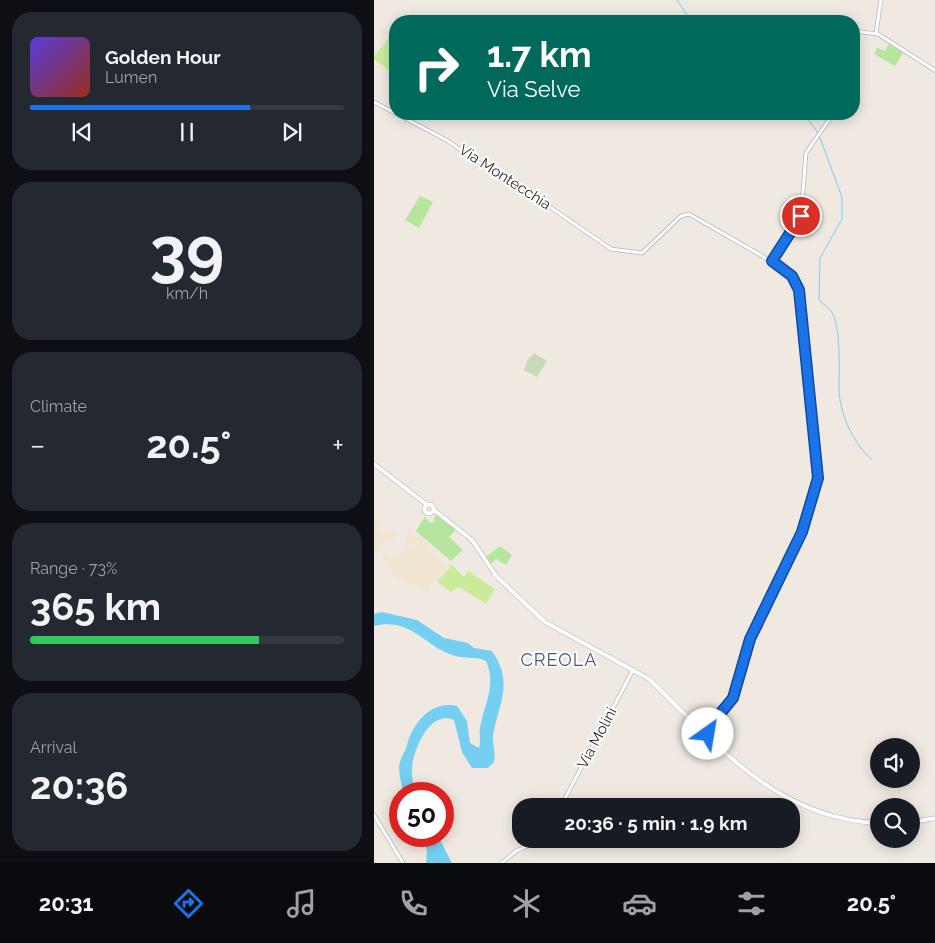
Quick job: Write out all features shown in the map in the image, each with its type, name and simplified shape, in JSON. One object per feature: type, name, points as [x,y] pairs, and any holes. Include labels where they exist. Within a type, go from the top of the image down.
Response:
[{"type":"main road","points":[[374,464],[472,540],[494,574],[517,597],[548,623],[652,681],[754,779],[803,805],[838,818],[870,822]]},
{"type":"main road","points":[[705,730],[704,736],[712,740]]},
{"type":"main road","points":[[920,821],[935,818]]},
{"type":"street","points":[[876,33],[880,0]]},
{"type":"street","points":[[860,32],[876,33],[935,71]]},
{"type":"street","name":"Via Montecchia","points":[[374,102],[389,110]]},
{"type":"street","name":"Via Montecchia","points":[[409,120],[448,141],[610,248],[642,253],[678,219],[687,214],[772,261]]},
{"type":"street","points":[[705,730],[733,698],[750,639],[802,532],[818,478],[799,290],[792,276],[772,261],[799,220],[805,157],[808,148],[819,136],[829,120]]},
{"type":"street","name":"Via Molini","points":[[565,798],[633,669]]},
{"type":"street","points":[[374,815],[403,863]]},
{"type":"street","points":[[502,863],[516,851],[524,848]]},
{"type":"shaded area","points":[[374,519],[381,524],[379,531],[383,533],[387,528],[396,534],[391,542],[386,539],[377,555],[374,553]]},
{"type":"shaded area","points":[[410,529],[449,566],[427,591],[392,575],[400,565],[393,573],[383,558],[385,554],[389,557],[394,557],[396,554],[399,556],[407,545],[413,549],[414,547],[404,540]]},
{"type":"green space","points":[[389,38],[388,70],[374,59],[374,56]]},
{"type":"green space","points":[[889,44],[903,53],[895,66],[874,54],[877,48],[885,51]]},
{"type":"green space","points":[[420,196],[433,202],[419,228],[405,220]]},
{"type":"green space","points":[[534,353],[547,361],[537,377],[524,370],[527,361]]},
{"type":"green space","points":[[437,514],[456,529],[449,537],[463,550],[451,561],[416,531],[426,515],[425,518],[431,523],[435,521],[434,518]]},
{"type":"green space","points":[[500,546],[512,555],[506,565],[496,559],[491,564],[486,557]]},
{"type":"green space","points":[[451,564],[464,577],[468,571],[495,589],[486,604],[459,587],[451,592],[437,581],[449,569]]},
{"type":"water","points":[[382,612],[417,620],[444,638],[468,643],[474,648],[492,651],[499,662],[504,683],[493,735],[494,762],[488,768],[472,768],[462,752],[454,720],[445,718],[431,725],[420,740],[412,766],[413,782],[401,782],[400,761],[414,729],[425,715],[439,706],[457,706],[467,721],[470,743],[479,748],[480,728],[489,694],[489,670],[486,661],[459,657],[444,652],[408,629],[387,624],[374,626],[374,614]]},
{"type":"water","points":[[426,847],[444,847],[452,863],[426,863]]},
{"type":"waterway","points":[[677,0],[687,15]]},
{"type":"waterway","points":[[808,120],[818,133]]},
{"type":"waterway","points":[[820,138],[842,197],[842,219],[820,258],[819,300],[831,311],[836,326],[839,346],[839,394],[844,415],[858,444],[872,460]]},
{"type":"district","name":"CREOLA","points":[[559,659]]},
{"type":"route","points":[[708,734],[710,726],[733,698],[750,639],[802,532],[818,478],[799,290],[792,276],[772,261],[801,216]]}]
